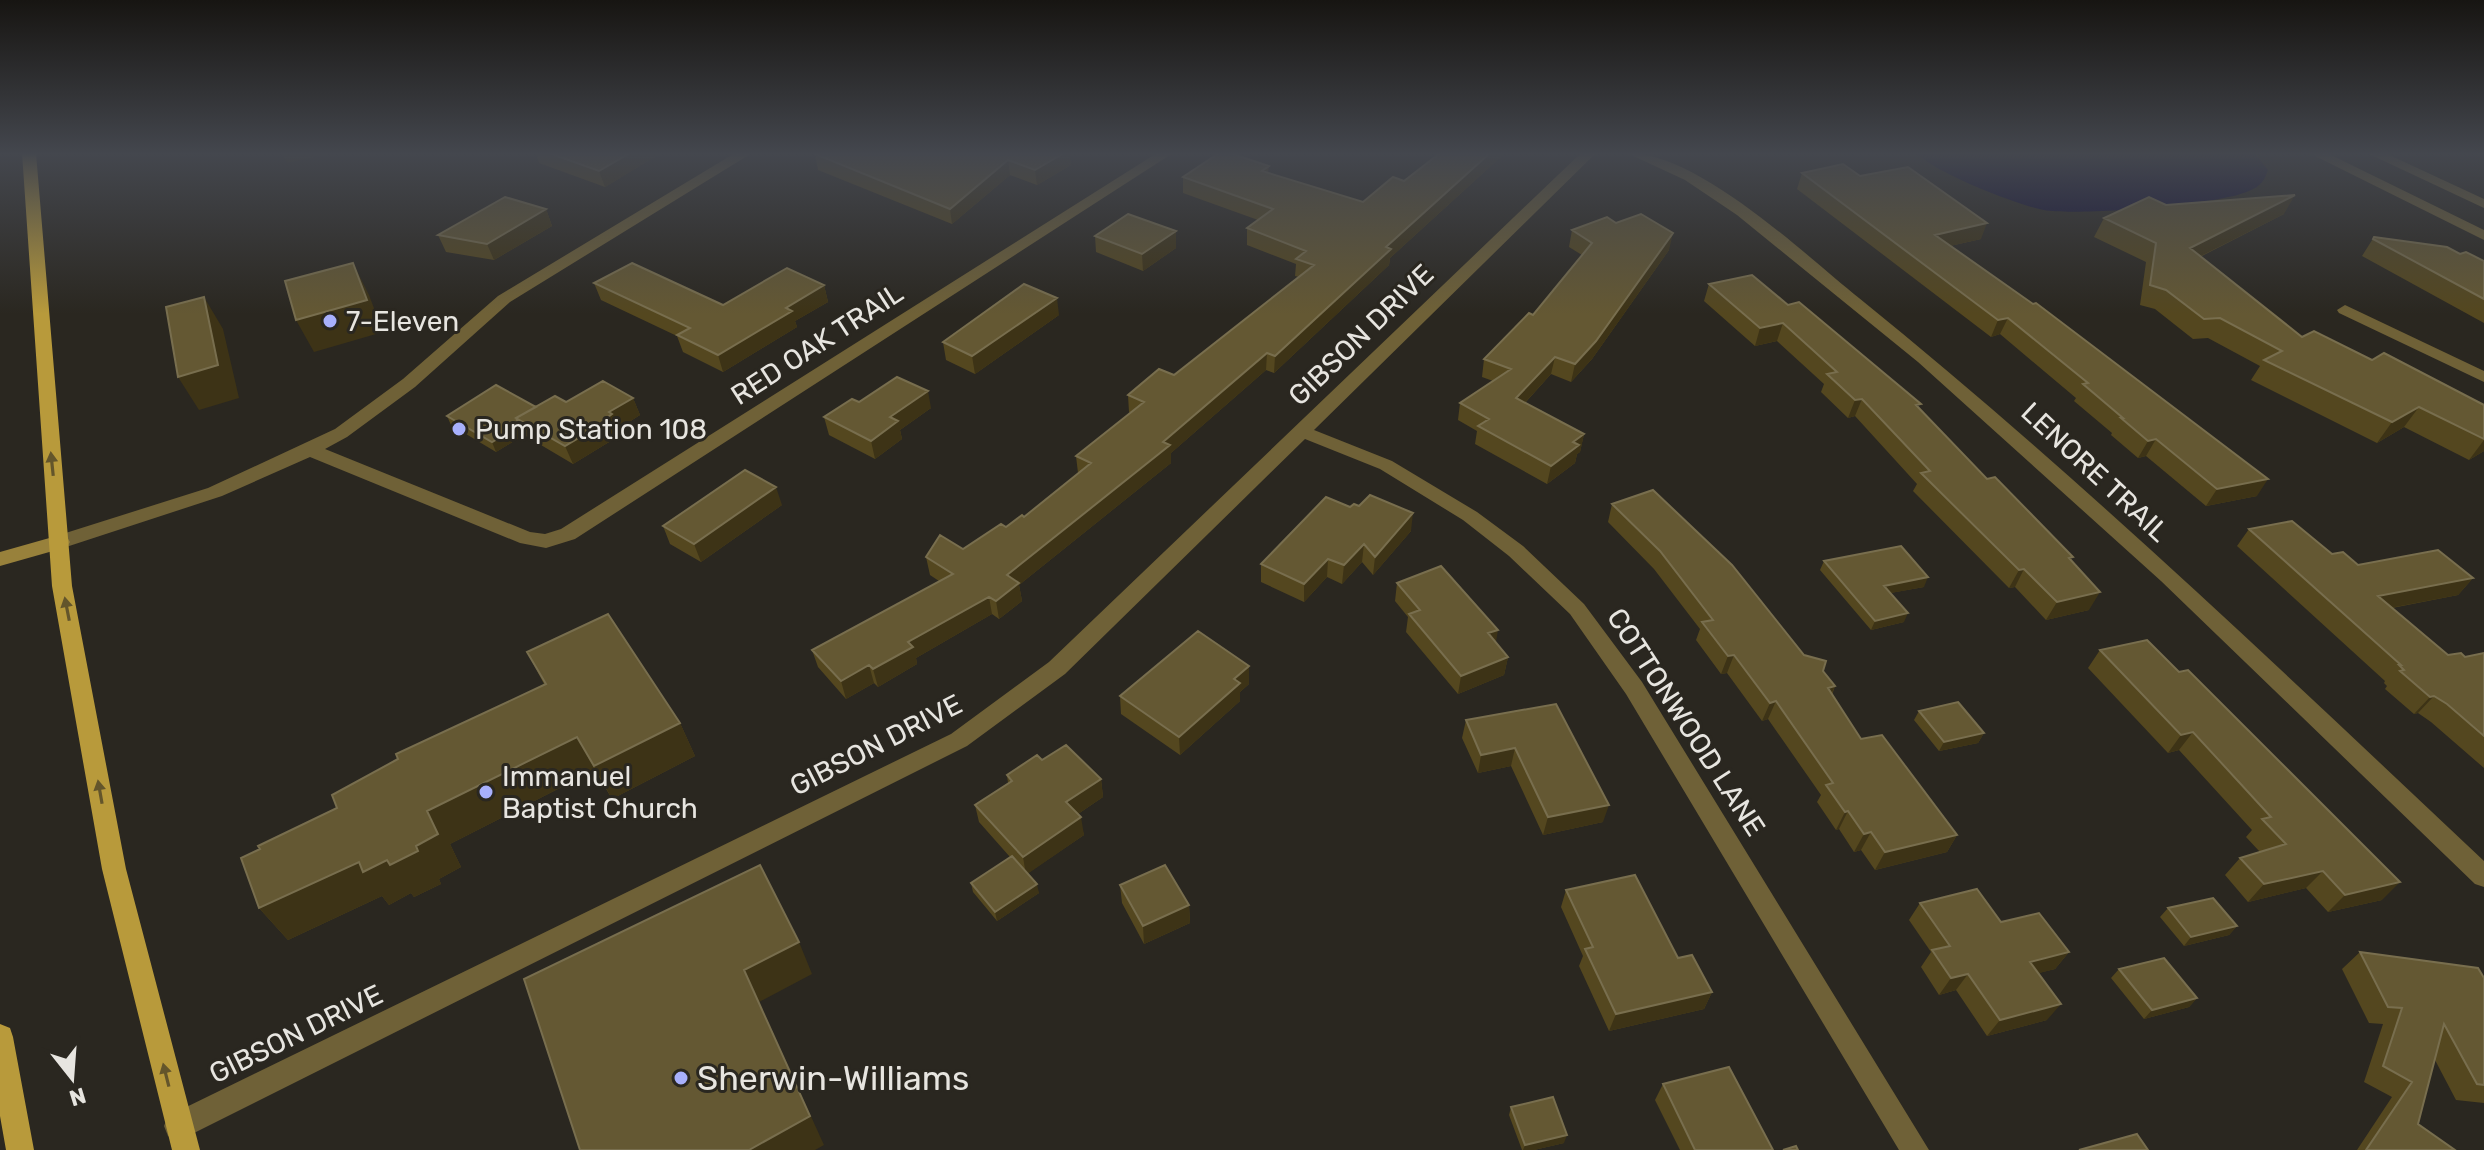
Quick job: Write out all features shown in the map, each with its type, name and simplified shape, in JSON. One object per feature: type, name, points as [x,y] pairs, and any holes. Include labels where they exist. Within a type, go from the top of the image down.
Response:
[{"type":"main road","points":[[33,207],[62,586],[114,869],[182,1138]]},
{"type":"main road","points":[[0,1037],[20,1150]]},
{"type":"street","points":[[0,559],[215,492],[310,450],[341,433],[409,383],[504,299],[656,207]]},
{"type":"street","name":"RED OAK TRAIL","points":[[310,450],[427,500],[527,538],[546,541],[568,534],[1082,207]]},
{"type":"street","name":"GIBSON DRIVE","points":[[182,1138],[959,740],[1057,668],[1534,207]]},
{"type":"street","name":"LENORE TRAIL","points":[[1734,207],[1975,401],[2093,506],[2484,877]]},
{"type":"street","points":[[2424,207],[2484,236]]},
{"type":"street","points":[[2345,310],[2484,377]]},
{"type":"street","name":"COTTONWOOD LANE","points":[[1304,432],[1386,465],[1470,516],[1516,551],[1577,609],[1634,688],[1915,1150]]},
{"type":"shaded area","points":[[2030,207],[2160,207],[2086,212]]},
{"type":"building","points":[[488,207],[546,209],[487,244],[438,235]]},
{"type":"building","points":[[1266,207],[1431,207],[1386,247],[1391,249],[1275,356],[1267,353],[1163,442],[1170,445],[1007,575],[1019,583],[996,601],[989,597],[908,642],[913,647],[873,669],[869,665],[841,681],[812,650],[953,574],[926,557],[940,535],[963,549],[1001,524],[1006,527],[1022,515],[1024,517],[1091,463],[1076,456],[1144,402],[1128,395],[1159,369],[1174,375],[1314,265],[1296,259],[1306,251],[1247,228],[1273,209]]},
{"type":"building","points":[[1847,207],[1964,207],[1987,223],[1935,235],[2033,304],[2036,303],[2268,479],[2217,489],[2156,439],[2148,441],[2083,384],[2088,383],[2008,318],[1998,320]]},
{"type":"building","points":[[2128,207],[2272,207],[2190,248],[2302,337],[2314,331],[2372,360],[2384,353],[2484,405],[2484,439],[2419,407],[2392,422],[2264,360],[2282,351],[2220,318],[2204,319],[2166,290],[2150,285],[2156,243],[2104,218]]},
{"type":"building","points":[[1128,214],[1176,231],[1142,254],[1095,236]]},
{"type":"building","points":[[1641,214],[1673,233],[1596,341],[1575,364],[1555,357],[1516,398],[1584,434],[1573,442],[1579,445],[1551,466],[1478,426],[1489,419],[1460,403],[1511,369],[1484,359],[1529,313],[1533,315],[1592,243],[1572,230],[1607,217],[1616,223]]},
{"type":"building","points":[[2373,239],[2447,247],[2484,261],[2484,299]]},
{"type":"building","points":[[353,263],[367,300],[296,320],[285,281]]},
{"type":"building","points":[[632,263],[723,305],[787,268],[824,285],[786,308],[792,311],[718,355],[677,335],[690,328],[594,283]]},
{"type":"building","points":[[1752,275],[1788,305],[1799,302],[1921,404],[1916,405],[1987,479],[1995,477],[2073,557],[2069,558],[2100,592],[2057,602],[2024,569],[2019,570],[1921,473],[1930,471],[1862,399],[1855,400],[1827,374],[1837,372],[1783,323],[1760,328],[1709,284]]},
{"type":"building","points":[[1024,284],[1057,298],[972,356],[943,342]]},
{"type":"building","points":[[204,297],[218,365],[178,377],[166,307]]},
{"type":"building","points":[[897,377],[928,391],[890,417],[898,421],[871,441],[824,417],[852,399],[859,402]]},
{"type":"building","points":[[603,381],[633,398],[609,412],[612,414],[604,420],[607,421],[565,446],[516,418],[555,396],[566,402]]},
{"type":"building","points":[[496,385],[536,407],[516,418],[520,426],[492,442],[447,416]]},
{"type":"building","points":[[745,470],[776,487],[694,544],[663,526]]},
{"type":"building","points":[[1653,490],[1732,565],[1804,655],[1826,661],[1823,671],[1835,686],[1828,688],[1861,739],[1882,735],[1957,835],[1885,852],[1871,832],[1864,834],[1826,785],[1833,783],[1776,701],[1770,703],[1734,655],[1728,656],[1702,622],[1713,620],[1660,551],[1612,504]]},
{"type":"building","points":[[1370,495],[1413,513],[1375,557],[1364,544],[1344,565],[1328,559],[1304,584],[1261,564],[1326,497],[1350,507],[1354,504],[1359,506]]},
{"type":"building","points":[[2292,521],[2332,554],[2343,552],[2358,565],[2438,550],[2473,578],[2378,596],[2448,655],[2461,653],[2465,657],[2484,653],[2484,736],[2447,704],[2434,696],[2430,697],[2400,671],[2404,670],[2401,665],[2249,529]]},
{"type":"building","points":[[1901,546],[1928,577],[1884,586],[1908,613],[1875,621],[1824,561]]},
{"type":"building","points":[[1441,566],[1498,630],[1488,633],[1508,657],[1461,676],[1409,614],[1420,610],[1397,583]]},
{"type":"building","points":[[608,614],[680,723],[594,766],[577,737],[427,811],[438,834],[416,846],[418,851],[390,865],[387,860],[363,872],[359,862],[259,908],[241,858],[260,849],[258,846],[337,808],[332,795],[398,759],[396,754],[546,684],[527,652]]},
{"type":"building","points":[[1198,631],[1249,666],[1234,679],[1240,683],[1179,737],[1120,696]]},
{"type":"building","points":[[2147,640],[2179,672],[2188,670],[2400,882],[2345,895],[2323,871],[2264,884],[2240,858],[2286,844],[2262,819],[2271,817],[2193,732],[2181,735],[2100,650]]},
{"type":"building","points":[[1958,702],[1984,733],[1944,742],[1919,711]]},
{"type":"building","points":[[1556,704],[1609,805],[1548,817],[1515,748],[1481,755],[1466,720]]},
{"type":"building","points":[[1066,745],[1101,779],[1066,802],[1081,817],[1023,857],[975,805],[1012,781],[1007,775],[1037,755],[1042,760]]},
{"type":"building","points":[[1012,856],[1037,884],[995,912],[971,883]]},
{"type":"building","name":"Sherwin-Williams","points":[[760,865],[799,942],[744,970],[810,1116],[749,1150],[580,1150],[524,979]]},
{"type":"building","points":[[1165,865],[1189,905],[1143,926],[1120,885]]},
{"type":"building","points":[[1635,875],[1678,958],[1692,955],[1712,992],[1616,1014],[1585,949],[1593,947],[1566,890]]},
{"type":"building","points":[[1977,889],[2001,922],[2039,913],[2069,952],[2030,962],[2061,1004],[2000,1020],[1968,974],[1951,978],[1932,950],[1950,946],[1920,903]]},
{"type":"building","points":[[2213,898],[2237,926],[2191,937],[2168,908]]},
{"type":"building","points":[[2360,952],[2478,968],[2484,978],[2484,1085],[2477,1084],[2444,1024],[2418,1124],[2455,1150],[2366,1150],[2412,1082],[2383,1066],[2402,1008],[2388,1007]]},
{"type":"building","points":[[2164,958],[2197,998],[2152,1010],[2119,969]]},
{"type":"building","points":[[1729,1067],[1773,1150],[1695,1150],[1663,1084]]},
{"type":"building","points":[[1553,1097],[1567,1135],[1525,1145],[1511,1107]]},
{"type":"building","points":[[2137,1134],[2148,1150],[2079,1150]]},
{"type":"place","name":"7-Eleven","points":[[330,321]]},
{"type":"place","name":"Pump Station 108","points":[[459,429]]},
{"type":"place","name":"Immanuel Baptist Church","points":[[486,792]]},
{"type":"place","name":"Sherwin-Williams","points":[[681,1078]]}]
